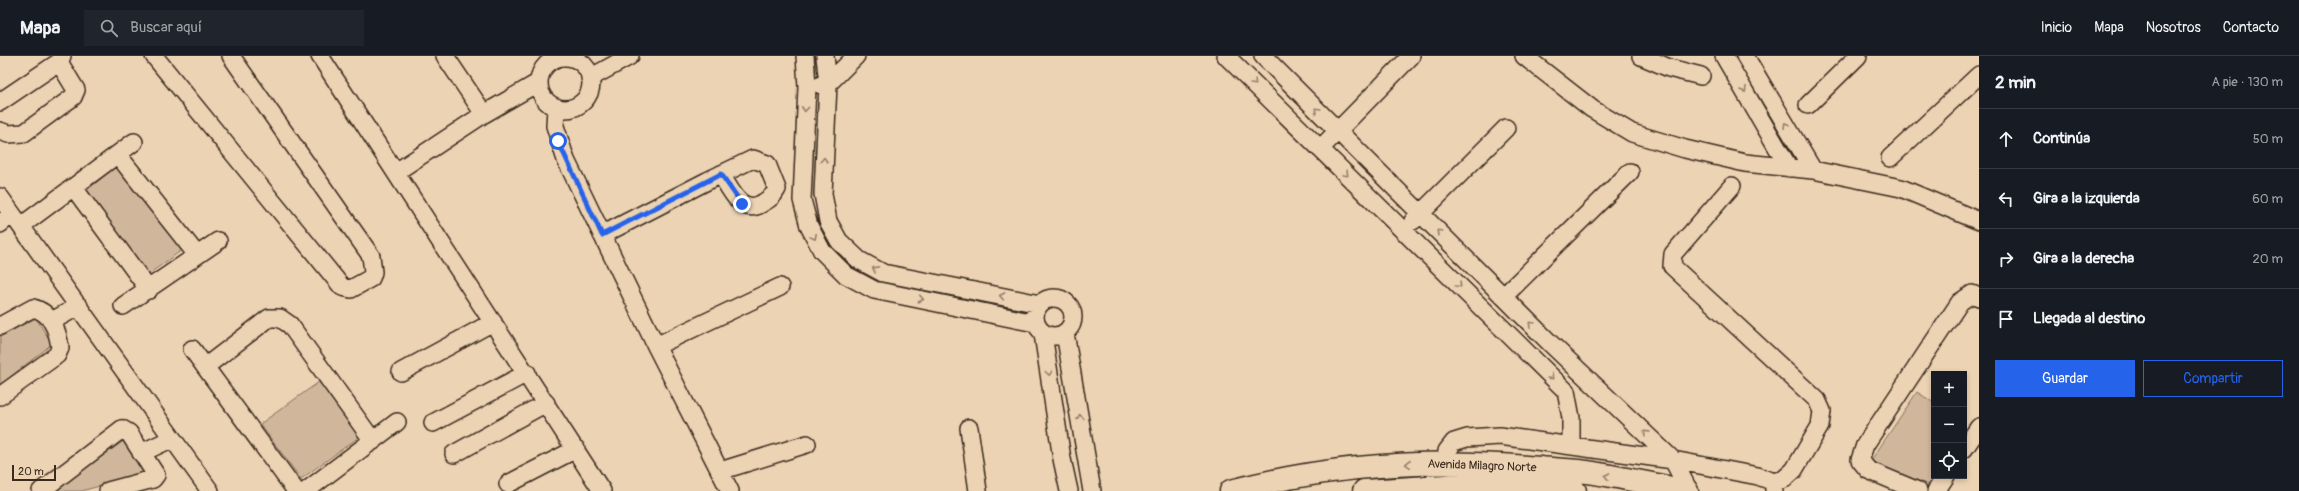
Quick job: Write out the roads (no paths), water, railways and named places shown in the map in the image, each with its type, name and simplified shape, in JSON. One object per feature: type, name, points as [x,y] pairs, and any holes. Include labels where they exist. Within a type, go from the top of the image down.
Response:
[{"type":"main road","name":"Avenida Milagro Norte","points":[[1231,491],[1270,481],[1365,466],[1446,462],[1505,465],[1593,473],[1688,491]]},
{"type":"main road","name":"Avenida Milagro Norte","points":[[1364,491],[1520,485],[1574,491]]},
{"type":"street","points":[[154,56],[342,287],[351,289],[371,278],[373,272],[371,256],[231,56]]},
{"type":"street","points":[[320,56],[602,491]]},
{"type":"street","points":[[445,56],[484,114]]},
{"type":"street","points":[[590,78],[630,56]]},
{"type":"street","points":[[805,56],[807,87],[802,200],[809,226],[822,251],[846,275],[874,290],[1039,328],[1051,337],[1065,333],[1070,328],[1073,320],[1069,306],[1056,298],[1049,298],[1040,304],[1034,314],[1039,328],[1069,491]]},
{"type":"street","points":[[825,56],[828,84],[823,194],[828,221],[839,241],[859,260],[883,273],[1040,304]]},
{"type":"street","points":[[807,87],[828,84],[856,56]]},
{"type":"street","points":[[1263,56],[1551,344],[1673,460],[1688,491]]},
{"type":"street","points":[[1320,149],[1411,56]]},
{"type":"street","points":[[1524,56],[1592,108],[1632,133],[1685,149],[1745,163],[1813,170],[1901,188],[1979,222]]},
{"type":"street","points":[[1641,56],[1670,68],[1701,76]]},
{"type":"street","points":[[1724,56],[1789,168]]},
{"type":"street","points":[[1745,56],[1813,170]]},
{"type":"street","points":[[1808,105],[1858,56]]},
{"type":"street","points":[[564,57],[576,58],[585,68],[590,78],[589,90],[582,102],[570,108],[556,107],[543,97],[539,82],[543,70],[550,59],[564,57]]},
{"type":"street","points":[[0,102],[60,59],[76,90],[73,97],[24,134],[8,134],[0,131]]},
{"type":"street","points":[[1234,59],[1320,149],[1566,392],[1571,418],[1571,445]]},
{"type":"street","points":[[1890,158],[1979,75]]},
{"type":"street","points":[[396,172],[484,114],[539,82]]},
{"type":"street","points":[[556,107],[555,126],[558,141],[656,346],[730,491]]},
{"type":"street","points":[[1403,230],[1421,214],[1506,128]]},
{"type":"street","points":[[11,221],[74,188],[134,142]]},
{"type":"street","points":[[1778,149],[1797,143]]},
{"type":"street","points":[[118,155],[197,255]]},
{"type":"street","points":[[1504,296],[1630,172]]},
{"type":"street","points":[[602,235],[721,174]]},
{"type":"street","points":[[1446,462],[1447,451],[1454,442],[1467,438],[1500,436],[1673,460],[1758,476],[1774,487],[1794,470],[1820,426],[1822,411],[1817,400],[1672,266],[1673,254],[1732,186]]},
{"type":"street","points":[[74,188],[149,290]]},
{"type":"street","points":[[0,197],[11,221],[79,306],[171,439],[210,491]]},
{"type":"street","points":[[123,306],[149,290],[218,241]]},
{"type":"street","points":[[656,346],[780,287]]},
{"type":"street","points":[[1918,491],[1868,470],[1860,460],[1861,455],[1865,445],[1960,302],[1972,294],[1979,297]]},
{"type":"street","points":[[52,321],[79,306]]},
{"type":"street","points":[[0,326],[33,308],[46,313],[52,321],[60,348],[57,355],[0,396]]},
{"type":"street","points":[[205,367],[269,318],[280,318],[290,325],[373,441]]},
{"type":"street","points":[[401,372],[493,322]]},
{"type":"street","points":[[1065,333],[1092,491]]},
{"type":"street","points":[[1533,359],[1551,344]]},
{"type":"street","points":[[192,349],[296,491]]},
{"type":"street","points":[[433,423],[527,374]]},
{"type":"street","points":[[454,454],[546,403]]},
{"type":"street","points":[[306,491],[398,422]]},
{"type":"street","points":[[1967,445],[1979,427]]},
{"type":"street","points":[[969,428],[978,491]]},
{"type":"street","points":[[41,491],[122,429],[128,433],[156,472],[155,478],[108,491]]},
{"type":"street","points":[[141,453],[171,439]]},
{"type":"street","points":[[720,471],[807,444]]},
{"type":"street","points":[[508,484],[576,449]]},
{"type":"street","points":[[1936,491],[1944,479]]}]
